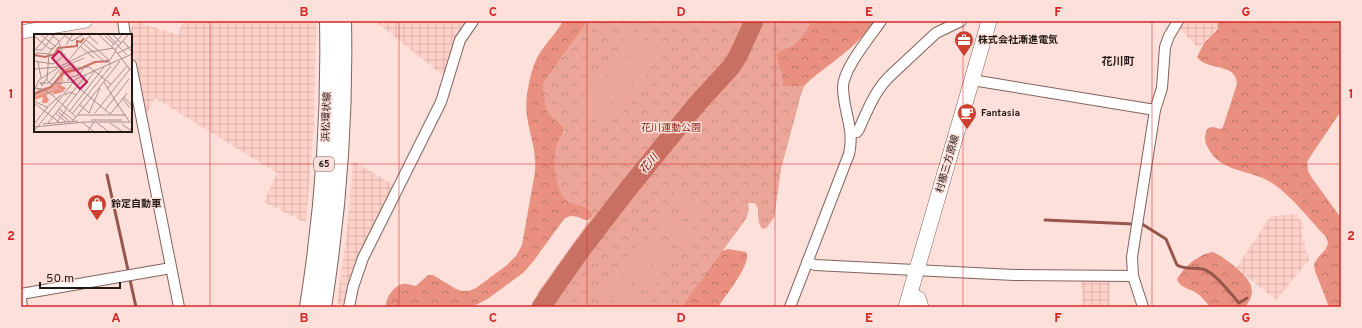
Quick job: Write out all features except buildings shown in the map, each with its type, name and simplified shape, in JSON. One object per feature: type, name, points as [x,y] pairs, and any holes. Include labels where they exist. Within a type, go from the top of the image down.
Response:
[{"type":"main road","name":"浜松環状線","points":[[308,307],[320,219],[324,171],[328,99],[328,21]]},
{"type":"main road","name":"浜松環状線","points":[[323,307],[335,220],[339,172],[343,100],[344,21]]},
{"type":"main road","name":"村櫛三方原線","points":[[908,300],[989,21]]},
{"type":"street","points":[[21,32],[86,21]]},
{"type":"street","points":[[123,21],[125,34]]},
{"type":"street","points":[[349,307],[353,287],[363,258],[441,102],[460,40],[473,21]]},
{"type":"street","points":[[790,307],[851,146],[851,133],[844,94],[844,80],[850,66],[881,21]]},
{"type":"street","points":[[851,133],[857,132],[859,129],[873,97],[890,74],[936,33],[961,21]]},
{"type":"street","points":[[1142,307],[1133,276],[1132,257],[1155,110],[1162,88],[1165,47],[1169,36],[1178,21]]},
{"type":"street","points":[[132,70],[178,307]]},
{"type":"street","points":[[972,80],[1155,110]]},
{"type":"street","points":[[807,262],[815,265],[1014,275],[1133,276]]},
{"type":"street","points":[[21,294],[171,268]]},
{"type":"street","points":[[908,300],[919,298],[922,307]]},
{"type":"street","points":[[21,299],[22,307]]},
{"type":"shaded area","points":[[134,21],[178,35],[183,21],[316,21],[314,123],[306,223],[264,202],[277,173],[155,98],[145,117],[132,49],[132,34],[129,34]]},
{"type":"shaded area","points":[[375,21],[468,21],[445,77]]},
{"type":"shaded area","points":[[1182,21],[1217,21],[1218,29],[1198,48],[1178,27]]},
{"type":"shaded area","points":[[353,161],[395,186],[346,305],[337,304],[348,222]]},
{"type":"shaded area","points":[[1297,214],[1304,227],[1301,230],[1309,260],[1276,300],[1236,268],[1271,216]]},
{"type":"shaded area","points":[[1081,280],[1110,280],[1110,307],[1073,307],[1083,304]]},
{"type":"green space","points":[[563,21],[588,21],[547,78],[551,116],[564,127],[563,134],[560,139],[570,202],[583,206],[591,211],[593,214],[592,217],[588,220],[573,216],[564,219],[524,272],[489,298],[476,305],[465,307],[386,307],[387,300],[396,287],[403,284],[416,286],[428,275],[433,275],[456,289],[469,291],[476,288],[507,265],[516,256],[522,245],[535,172],[534,151],[526,110],[527,92],[537,57]]},
{"type":"green space","name":"花川運動公園","points":[[588,21],[812,21],[796,43],[780,51],[776,55],[783,86],[804,86],[781,168],[774,217],[767,227],[763,229],[759,222],[758,208],[753,202],[748,203],[749,210],[746,219],[681,307],[555,307],[537,294],[593,214],[583,206],[567,201],[558,186],[555,171],[555,150],[563,134],[564,127],[547,113],[543,90],[543,83]]},
{"type":"green space","points":[[812,21],[875,21],[861,38],[804,86],[781,168],[774,217],[767,227],[763,229],[760,224],[757,205],[754,203],[749,203],[740,206],[783,82],[776,55],[780,51],[796,43]]},
{"type":"green space","points":[[1217,21],[1341,21],[1341,111],[1307,162],[1308,171],[1312,178],[1341,218],[1341,307],[1329,307],[1315,271],[1314,265],[1316,261],[1328,245],[1326,237],[1295,203],[1275,185],[1258,176],[1229,167],[1214,156],[1207,145],[1205,136],[1208,128],[1213,127],[1221,129],[1223,127],[1237,84],[1232,72],[1207,64],[1197,57],[1204,43],[1218,29]]},
{"type":"green space","points":[[632,30],[663,53],[653,67],[621,44]]},
{"type":"green space","points":[[617,51],[648,74],[638,88],[606,65]]},
{"type":"green space","points":[[601,72],[633,94],[622,108],[591,86]]},
{"type":"green space","points":[[586,92],[617,115],[607,129],[576,106]]},
{"type":"green space","points":[[679,186],[710,209],[700,223],[669,200]]},
{"type":"green space","points":[[664,207],[695,230],[685,244],[654,221]]},
{"type":"green space","points":[[643,236],[674,259],[664,273],[633,250]]},
{"type":"green space","points":[[728,249],[746,252],[746,263],[732,288],[718,307],[681,307],[722,251]]},
{"type":"green space","points":[[1213,252],[1234,266],[1248,280],[1252,289],[1252,295],[1245,307],[1210,307],[1198,294],[1183,287],[1178,282],[1177,279],[1188,265],[1203,255]]},
{"type":"green space","points":[[628,256],[659,279],[649,293],[618,270]]},
{"type":"green space","points":[[613,277],[644,300],[639,307],[624,307],[602,291]]},
{"type":"water","points":[[749,21],[757,21],[755,33],[751,35],[745,33],[742,29]]},
{"type":"water","points":[[568,265],[571,267],[564,289],[560,288],[551,280]]},
{"type":"waterway","name":"花川","points":[[541,307],[581,250],[628,189],[697,104],[731,67],[738,56],[754,21]]},
{"type":"waterway","points":[[107,175],[128,270]]},
{"type":"waterway","points":[[1045,220],[1133,224]]},
{"type":"waterway","points":[[1142,224],[1166,239],[1177,265],[1199,268],[1212,274],[1239,303],[1247,298]]},
{"type":"waterway","points":[[130,280],[136,307]]},
{"type":"place","name":"株式会社漸進電気","points":[[964,57]]},
{"type":"place","name":"Fantasia","points":[[967,130]]},
{"type":"place","name":"鈴定自動車","points":[[97,221]]},
{"type":"district","name":"花川町","points":[[1118,62]]}]
